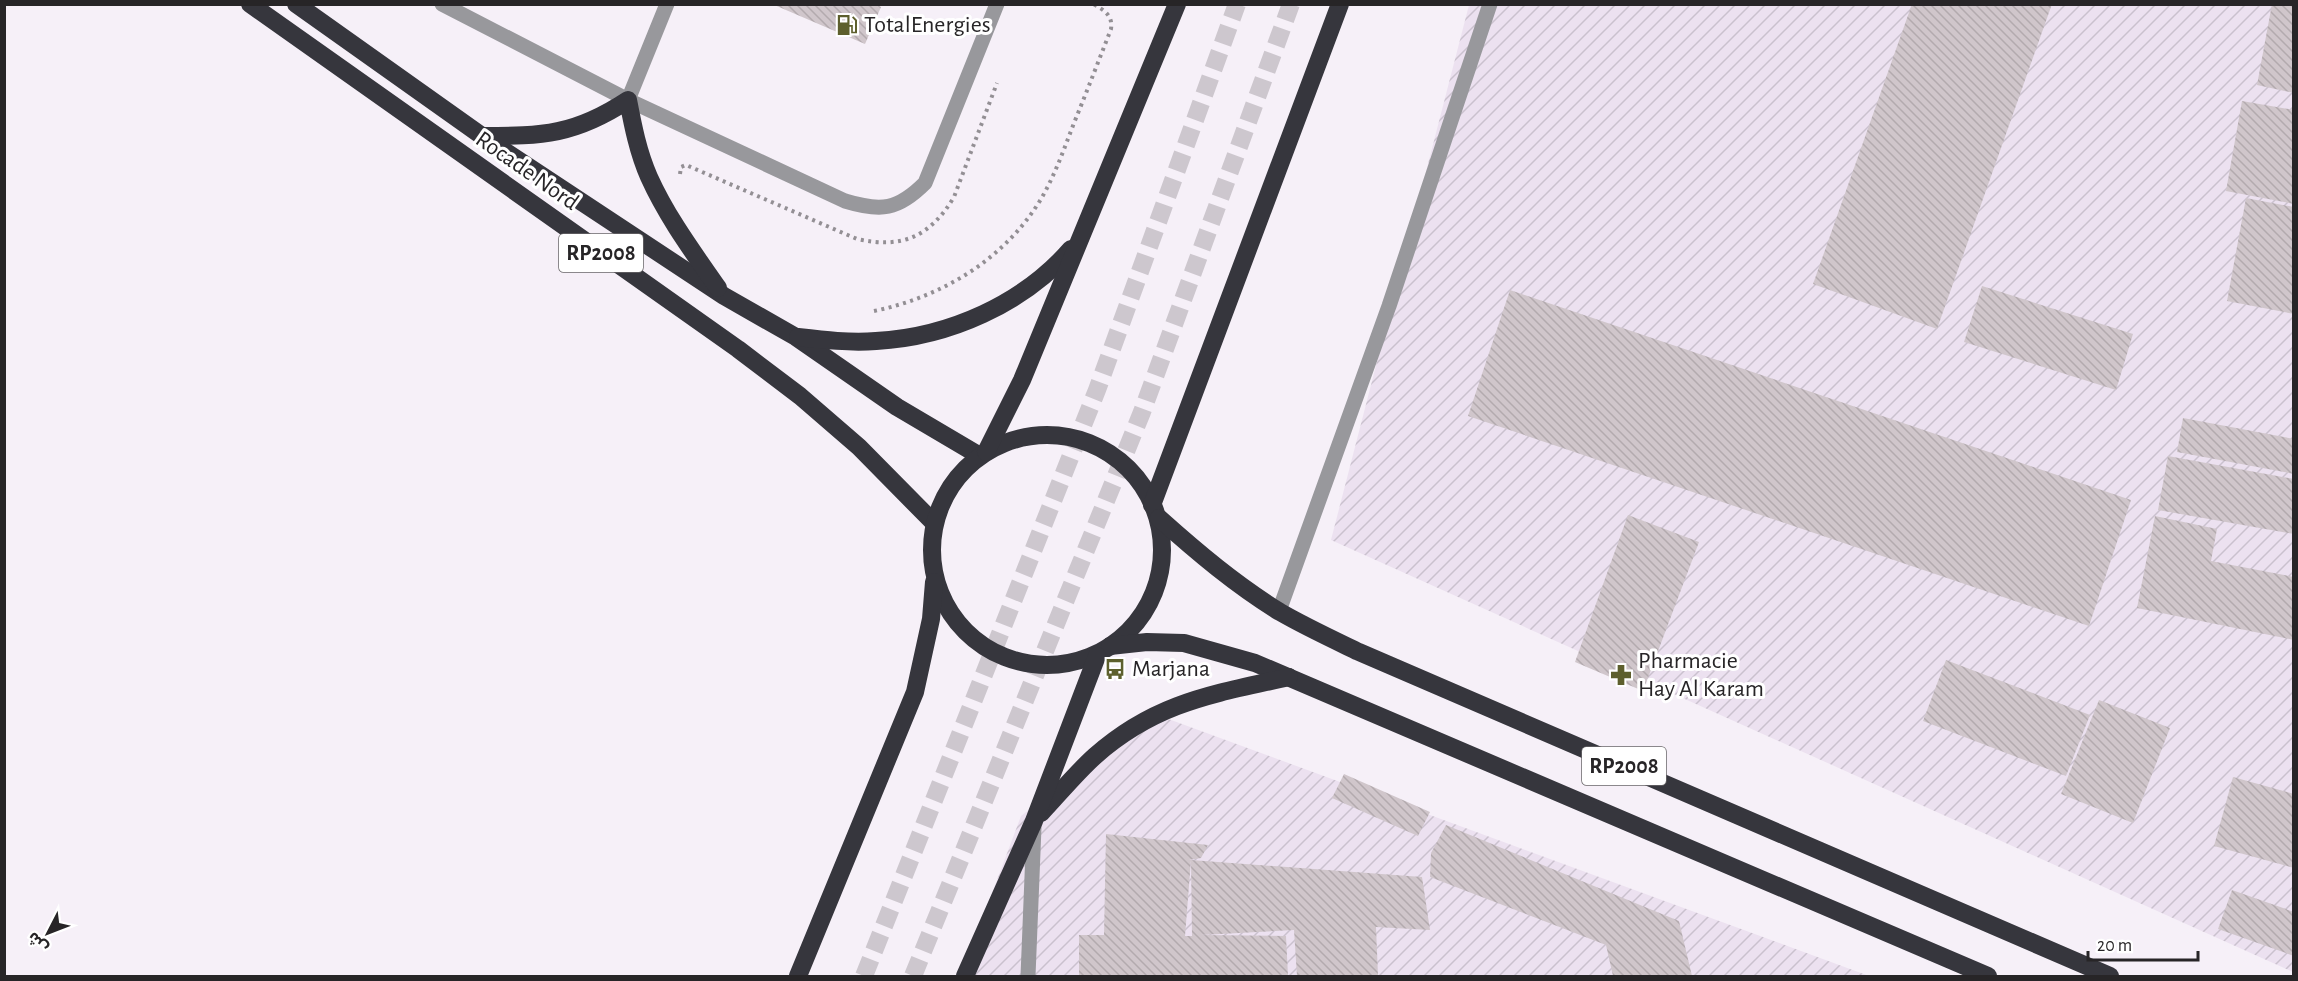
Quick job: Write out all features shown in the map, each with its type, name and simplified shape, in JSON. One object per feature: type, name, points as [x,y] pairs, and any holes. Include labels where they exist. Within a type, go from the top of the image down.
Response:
[{"type":"highway","name":"Rocade Nord","points":[[250,4],[738,349],[800,396],[859,447],[934,523]]},
{"type":"highway","name":"Rocade Nord","points":[[296,4],[482,136],[724,296],[796,337],[897,406],[983,454]]},
{"type":"highway","points":[[983,454],[1022,380],[1177,4]]},
{"type":"highway","points":[[1156,511],[1340,4]]},
{"type":"highway","points":[[482,136],[534,136],[559,133],[584,125],[628,100],[636,138],[648,176],[673,221],[724,296]]},
{"type":"highway","points":[[796,337],[877,341],[916,336],[959,324],[991,310],[1025,290],[1057,266],[1082,237]]},
{"type":"highway","points":[[798,976],[915,692],[931,619],[934,578],[931,550],[934,523],[944,497],[959,474],[983,454],[1004,442],[1030,435],[1058,435],[1085,441],[1109,454],[1131,471],[1147,493],[1156,511],[1162,548],[1160,577],[1149,604],[1133,628],[1104,651],[1059,665],[1032,665],[1005,658],[981,644],[960,626],[945,603],[934,578]]},
{"type":"highway","name":"RP2008","points":[[1156,511],[1205,558],[1279,611],[1359,652],[2110,976]]},
{"type":"highway","name":"RP2008","points":[[1104,651],[1147,642],[1184,644],[1255,663],[1988,976]]},
{"type":"highway","points":[[965,976],[1034,821],[1104,651]]},
{"type":"highway","points":[[1034,821],[1094,756],[1144,720],[1200,697],[1289,677]]},
{"type":"street","points":[[442,4],[628,100],[845,201],[866,207],[888,208],[909,199],[925,183],[997,4]]},
{"type":"street","points":[[628,100],[667,4]]},
{"type":"street","points":[[1279,611],[1389,306],[1490,4]]},
{"type":"street","points":[[1028,976],[1034,821]]},
{"type":"path","points":[[954,197],[998,79]]},
{"type":"shaded area","points":[[1469,5],[2293,5],[2293,972],[1331,540]]},
{"type":"shaded area","points":[[1152,713],[1869,976],[961,976],[1021,816]]},
{"type":"building","name":"TotalEnergies","points":[[772,4],[875,4],[881,7],[865,44]]},
{"type":"building","points":[[1912,4],[2052,4],[1937,329],[1813,284]]},
{"type":"building","points":[[2272,4],[2294,4],[2294,93],[2257,85]]},
{"type":"building","points":[[2242,101],[2294,110],[2294,204],[2226,191]]},
{"type":"building","points":[[2246,198],[2294,207],[2294,314],[2227,301]]},
{"type":"building","points":[[1982,286],[2133,334],[2116,390],[1964,342]]},
{"type":"building","points":[[1510,290],[2131,500],[2089,626],[1468,416]]},
{"type":"building","points":[[2183,418],[2294,439],[2294,474],[2177,452]]},
{"type":"building","points":[[2168,456],[2294,479],[2294,534],[2158,510]]},
{"type":"building","points":[[1628,515],[1699,542],[1643,691],[1575,662]]},
{"type":"building","points":[[2155,516],[2217,529],[2211,561],[2294,577],[2294,640],[2137,608]]},
{"type":"building","points":[[1946,660],[2090,715],[2066,776],[1923,721]]},
{"type":"building","points":[[2099,700],[2170,728],[2133,823],[2061,794]]},
{"type":"building","points":[[1344,774],[1430,812],[1418,836],[1332,798]]},
{"type":"building","points":[[2233,777],[2294,794],[2294,868],[2214,846]]},
{"type":"building","points":[[1446,825],[1679,921],[1692,976],[1613,976],[1606,945],[1430,877],[1431,853]]},
{"type":"building","points":[[1106,834],[1208,845],[1201,858],[1189,860],[1191,860],[1422,877],[1430,930],[1376,927],[1378,976],[1297,976],[1294,930],[1201,935],[1286,936],[1288,976],[1079,976],[1079,935],[1104,935]],"holes":[[[1191,860],[1192,936],[1185,936]]]},
{"type":"building","points":[[2232,890],[2294,912],[2294,956],[2218,929]]},
{"type":"tunnel","points":[[864,976],[1097,390],[1237,4]]},
{"type":"tunnel","points":[[913,976],[1142,412],[1291,4]]},
{"type":"place","name":"TotalEnergies","points":[[847,25]]},
{"type":"place","name":"Marjana","points":[[1115,669]]},
{"type":"place","name":"Pharmacie Hay Al Karam","points":[[1621,675]]}]
